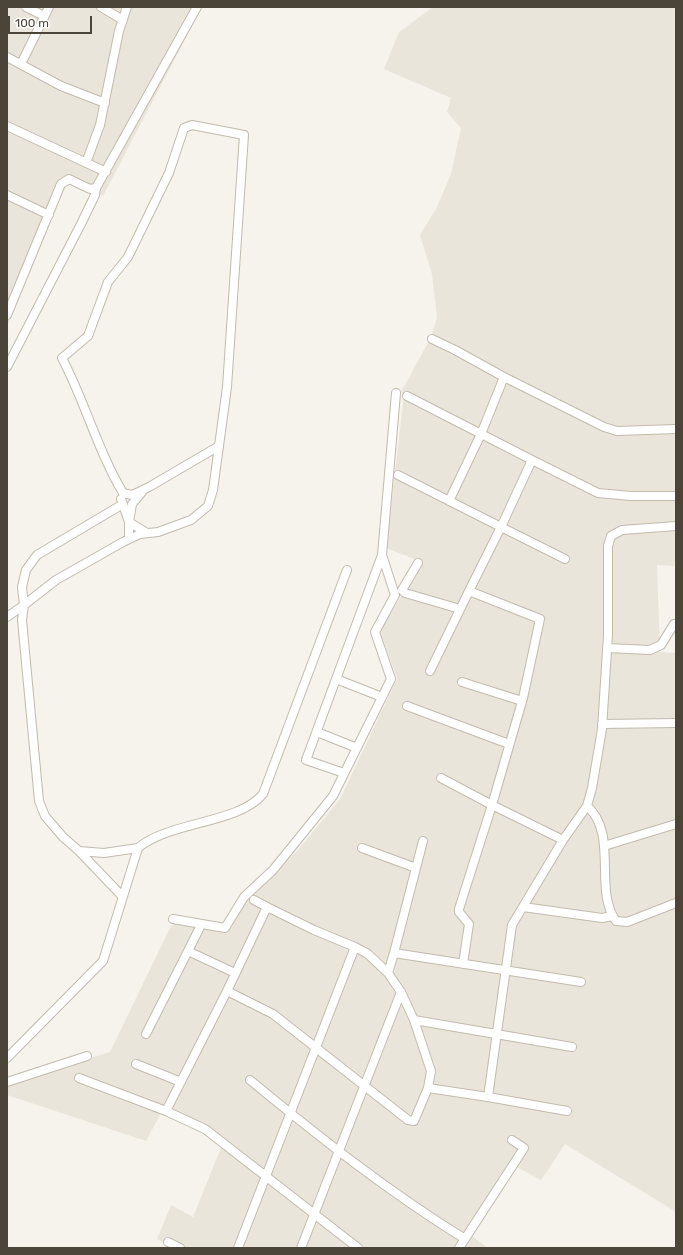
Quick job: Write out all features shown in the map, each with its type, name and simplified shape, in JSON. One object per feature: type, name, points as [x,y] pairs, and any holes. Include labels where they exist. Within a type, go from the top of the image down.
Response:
[{"type":"street","points":[[26,7],[44,16]]},
{"type":"street","points":[[21,64],[49,7]]},
{"type":"street","points":[[101,7],[123,20]]},
{"type":"street","points":[[86,163],[100,125],[106,103],[127,7]]},
{"type":"street","points":[[7,366],[82,222],[95,195],[96,188],[197,7]]},
{"type":"street","points":[[7,57],[61,86],[106,103]]},
{"type":"street","points":[[7,617],[56,580],[129,539],[147,533],[158,532],[191,520],[208,506],[213,490],[219,446],[227,387],[244,135],[192,125],[184,128],[169,173],[128,257],[108,282],[88,336],[62,358],[87,410],[111,472],[123,493],[132,495],[219,446]]},
{"type":"street","points":[[7,126],[106,172]]},
{"type":"street","points":[[7,315],[61,184],[69,179],[90,189],[96,188]]},
{"type":"street","points":[[7,195],[49,214]]},
{"type":"street","points":[[432,339],[455,350],[504,378],[604,427],[617,431],[676,429]]},
{"type":"street","points":[[449,501],[481,434],[504,378]]},
{"type":"street","points":[[344,774],[306,760],[382,555],[396,393]]},
{"type":"street","points":[[407,396],[598,493],[631,496],[676,496]]},
{"type":"street","points":[[430,670],[532,460]]},
{"type":"street","points":[[398,475],[565,559]]},
{"type":"street","points":[[120,489],[123,504],[130,522],[147,533]]},
{"type":"street","points":[[129,539],[132,504],[144,489]]},
{"type":"street","points":[[122,896],[79,851],[51,825],[45,816],[39,801],[22,620],[24,605],[22,587],[26,570],[37,555],[123,504]]},
{"type":"street","points":[[488,1097],[510,932],[523,907],[563,840],[587,806],[602,724],[607,648],[608,546],[611,536],[622,530],[676,526]]},
{"type":"street","points":[[173,918],[225,928],[244,896],[274,870],[333,796],[391,679],[375,632],[395,595],[382,555]]},
{"type":"street","points":[[418,563],[402,590],[405,593],[460,609]]},
{"type":"street","points":[[79,851],[104,853],[138,848],[152,838],[247,808],[262,794],[347,570]]},
{"type":"street","points":[[463,964],[469,924],[459,912],[459,909],[492,805],[522,701],[540,619],[469,591]]},
{"type":"street","points":[[607,648],[650,650],[661,645],[674,624],[676,624]]},
{"type":"street","points":[[336,680],[382,697]]},
{"type":"street","points":[[462,682],[522,701]]},
{"type":"street","points":[[407,706],[509,744]]},
{"type":"street","points":[[602,724],[676,723]]},
{"type":"street","points":[[317,732],[357,748]]},
{"type":"street","points":[[441,778],[563,840]]},
{"type":"street","points":[[587,806],[592,810],[598,824],[604,846],[607,896],[612,916],[616,921],[627,922],[676,903]]},
{"type":"street","points":[[604,846],[676,824]]},
{"type":"street","points":[[388,973],[423,841]]},
{"type":"street","points":[[7,1058],[102,961],[138,848]]},
{"type":"street","points":[[362,848],[416,868]]},
{"type":"street","points":[[226,991],[273,1014],[364,1087],[411,1122],[416,1120],[428,1088],[431,1070],[414,1020],[401,992],[388,973],[368,954],[314,930],[254,900]]},
{"type":"street","points":[[166,1111],[267,907]]},
{"type":"street","points":[[523,907],[602,918],[612,916]]},
{"type":"street","points":[[146,1034],[199,928]]},
{"type":"street","points":[[238,1248],[355,947]]},
{"type":"street","points":[[188,951],[235,972]]},
{"type":"street","points":[[394,953],[581,982]]},
{"type":"street","points":[[301,1248],[401,992]]},
{"type":"street","points":[[414,1020],[572,1047]]},
{"type":"street","points":[[7,1082],[87,1056]]},
{"type":"street","points":[[136,1064],[181,1082]]},
{"type":"street","points":[[79,1078],[166,1111],[205,1129],[358,1248]]},
{"type":"street","points":[[250,1080],[339,1152],[412,1205],[465,1239]]},
{"type":"street","points":[[428,1088],[567,1111]]},
{"type":"street","points":[[459,1248],[524,1148],[512,1140]]},
{"type":"street","points":[[168,1242],[180,1248]]},
{"type":"shaded area","points":[[7,7],[202,7],[103,196],[69,182],[63,186],[7,327]]},
{"type":"shaded area","points":[[433,7],[676,7],[676,557],[674,566],[657,565],[660,652],[676,653],[676,1212],[565,1144],[541,1180],[517,1167],[472,1236],[488,1248],[173,1248],[157,1239],[171,1205],[193,1217],[222,1145],[203,1129],[161,1113],[146,1141],[7,1095],[7,1084],[110,1052],[170,928],[177,919],[226,931],[247,899],[297,851],[340,799],[397,679],[380,631],[402,595],[417,560],[386,548],[404,395],[401,392],[430,339],[437,318],[432,274],[420,235],[436,209],[451,174],[461,128],[447,112],[451,98],[384,69],[399,32]]}]
